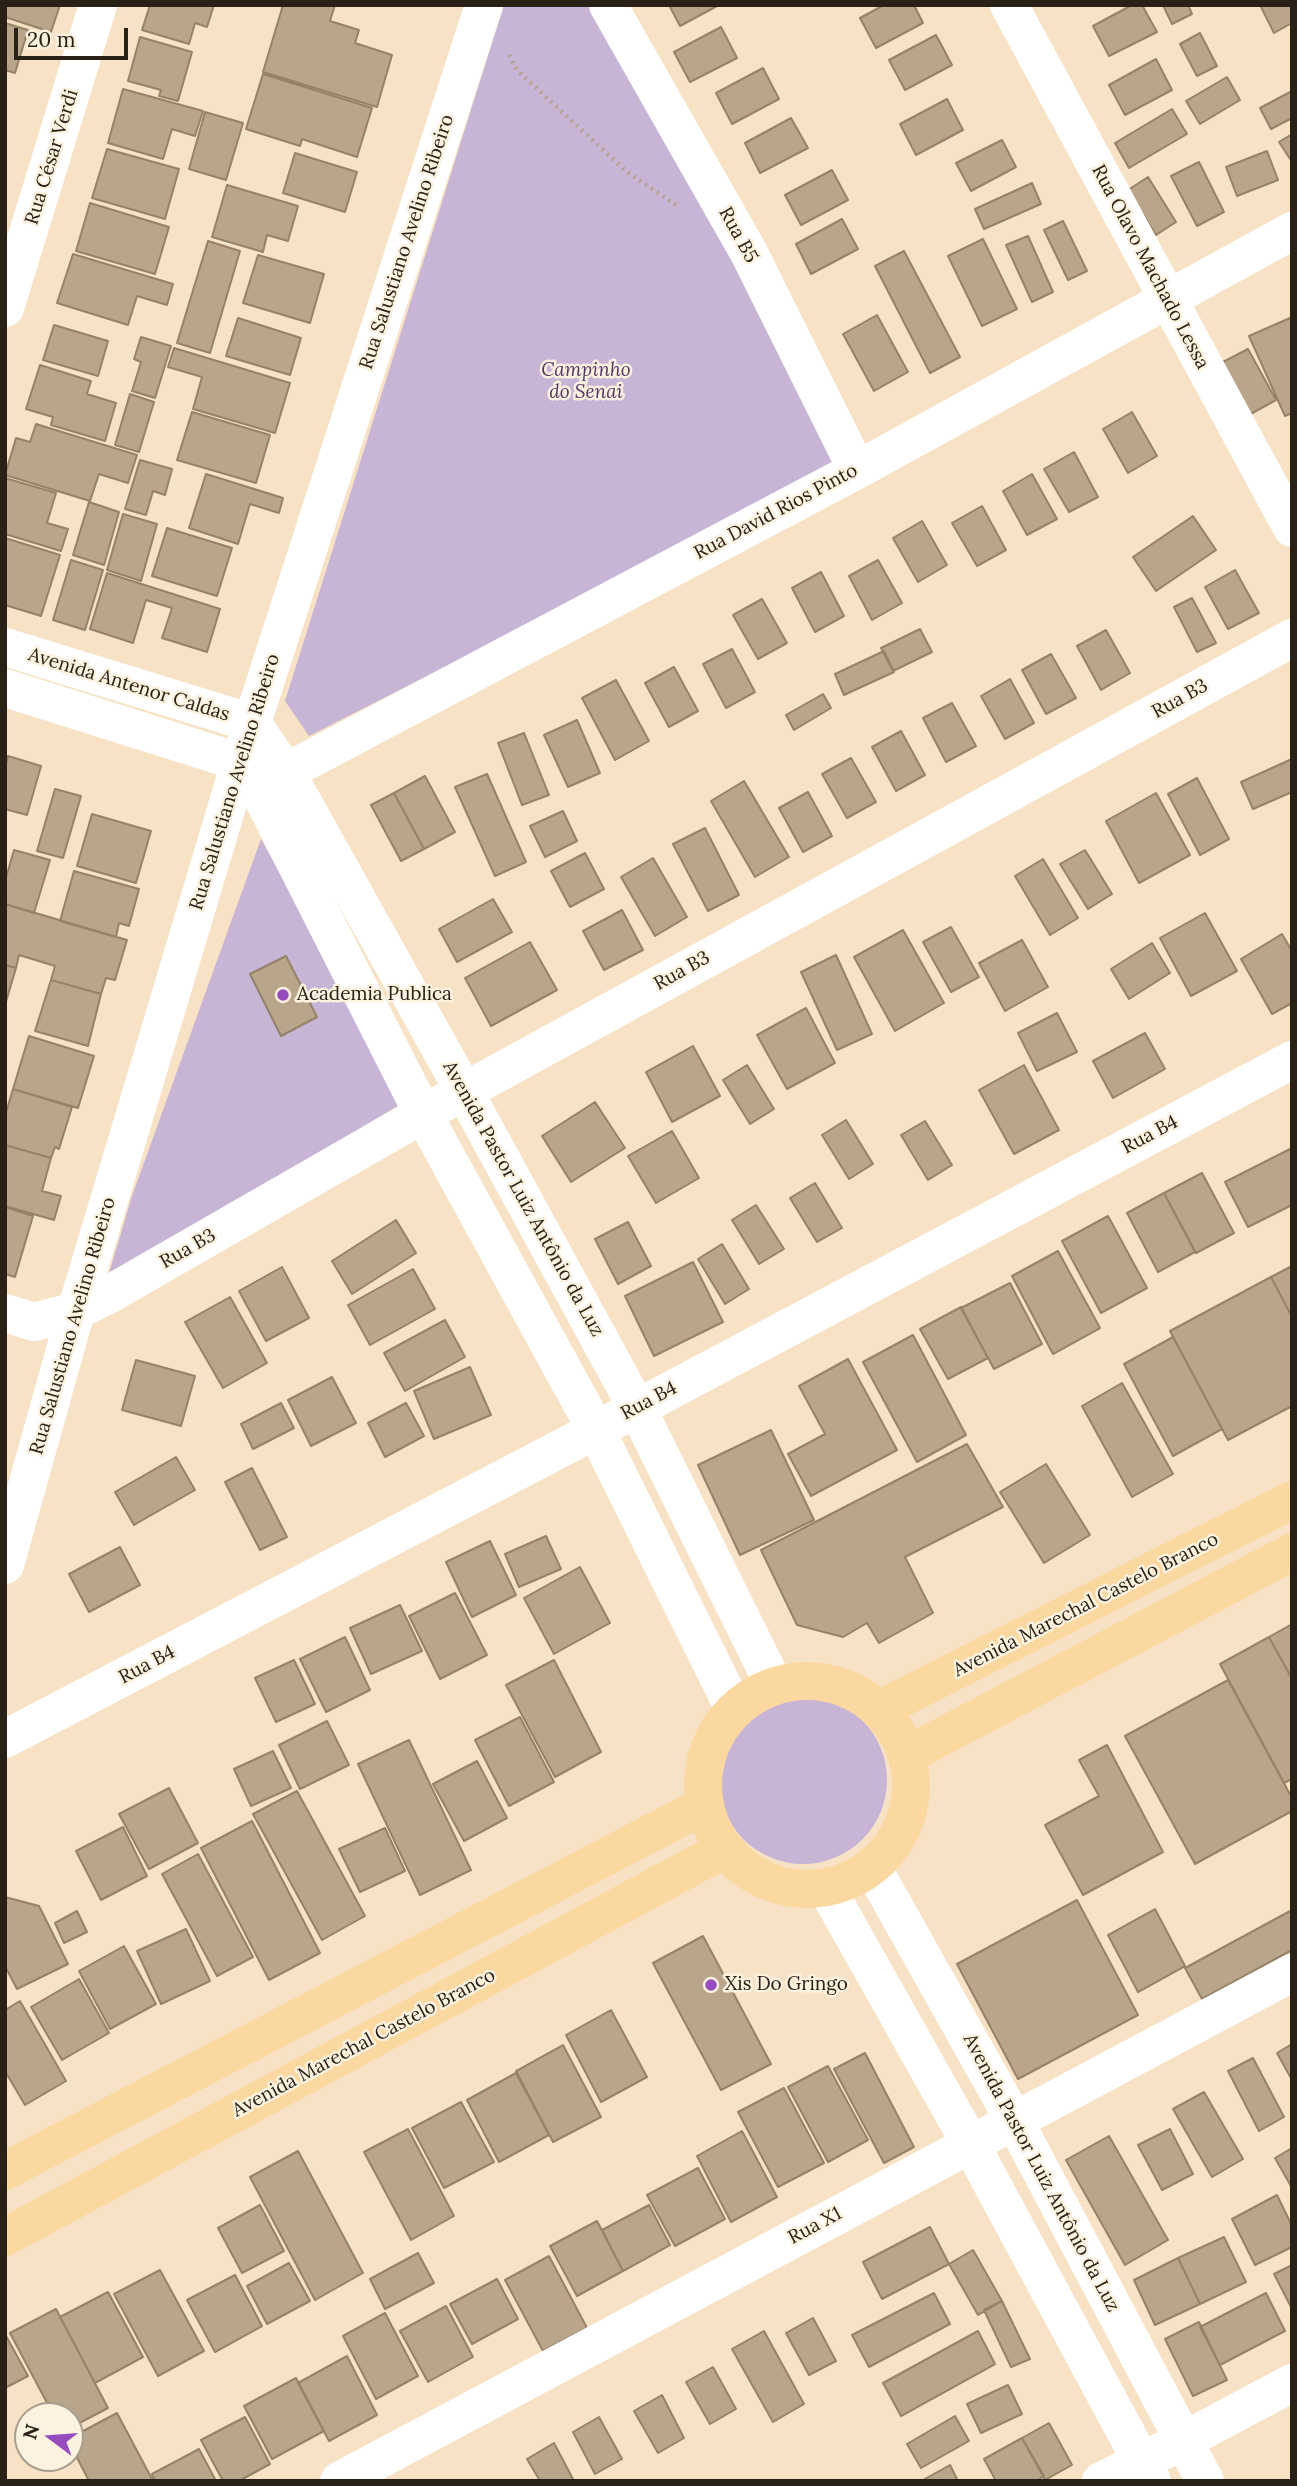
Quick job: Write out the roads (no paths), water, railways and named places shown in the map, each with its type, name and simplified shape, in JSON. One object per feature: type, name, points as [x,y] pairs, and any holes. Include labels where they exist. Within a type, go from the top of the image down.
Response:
[{"type":"main road","name":"Avenida Marechal Castelo Branco","points":[[880,1709],[1292,1500]]},
{"type":"main road","points":[[907,1755],[1292,1552]]},
{"type":"main road","points":[[802,1680],[830,1682],[857,1692],[880,1709],[897,1730],[907,1755],[912,1786],[907,1816],[894,1844],[872,1867],[827,1889],[797,1891],[769,1884],[744,1870],[723,1850],[703,1806],[703,1771],[713,1738],[734,1709],[774,1685],[802,1680]]},
{"type":"main road","points":[[5,2171],[703,1806]]},
{"type":"main road","name":"Avenida Marechal Castelo Branco","points":[[5,2237],[723,1850]]},
{"type":"street","name":"Rua César Verdi","points":[[5,308],[98,5]]},
{"type":"street","name":"Rua B5","points":[[608,5],[749,253],[858,470]]},
{"type":"street","name":"Rua Olavo Machado Lessa","points":[[1009,5],[1292,528]]},
{"type":"street","name":"Rua Salustiano Avelino Ribeiro","points":[[5,1565],[76,1311],[261,774],[252,723],[480,6]]},
{"type":"street","name":"Rua David Rios Pinto","points":[[261,774],[858,470],[1292,231]]},
{"type":"street","name":"Rua B3","points":[[5,1313],[34,1322],[76,1311],[108,1296],[464,1091],[1292,638]]},
{"type":"street","name":"Avenida Antenor Caldas","points":[[5,647],[252,723]]},
{"type":"street","name":"Avenida Antenor Caldas","points":[[5,688],[261,774]]},
{"type":"street","name":"Avenida Pastor Luiz Antônio da Luz","points":[[261,774],[464,1091],[636,1408],[774,1685]]},
{"type":"street","points":[[261,774],[423,1114],[596,1430],[734,1709]]},
{"type":"street","name":"Rua B4","points":[[5,1739],[596,1430],[1292,1060]]},
{"type":"street","name":"Avenida Pastor Luiz Antônio da Luz","points":[[872,1867],[1014,2120],[1205,2481]]},
{"type":"street","points":[[827,1889],[970,2143],[1146,2470]]},
{"type":"street","name":"Rua X1","points":[[339,2481],[1292,1973]]},
{"type":"street","points":[[1101,2481],[1146,2470],[1183,2441],[1292,2383]]},
{"type":"place","name":"Academia Publica","points":[[283,995]]},
{"type":"place","name":"Xis Do Gringo","points":[[711,1985]]},
{"type":"park label","name":"Campinho do Senai","points":[[586,382]]}]
